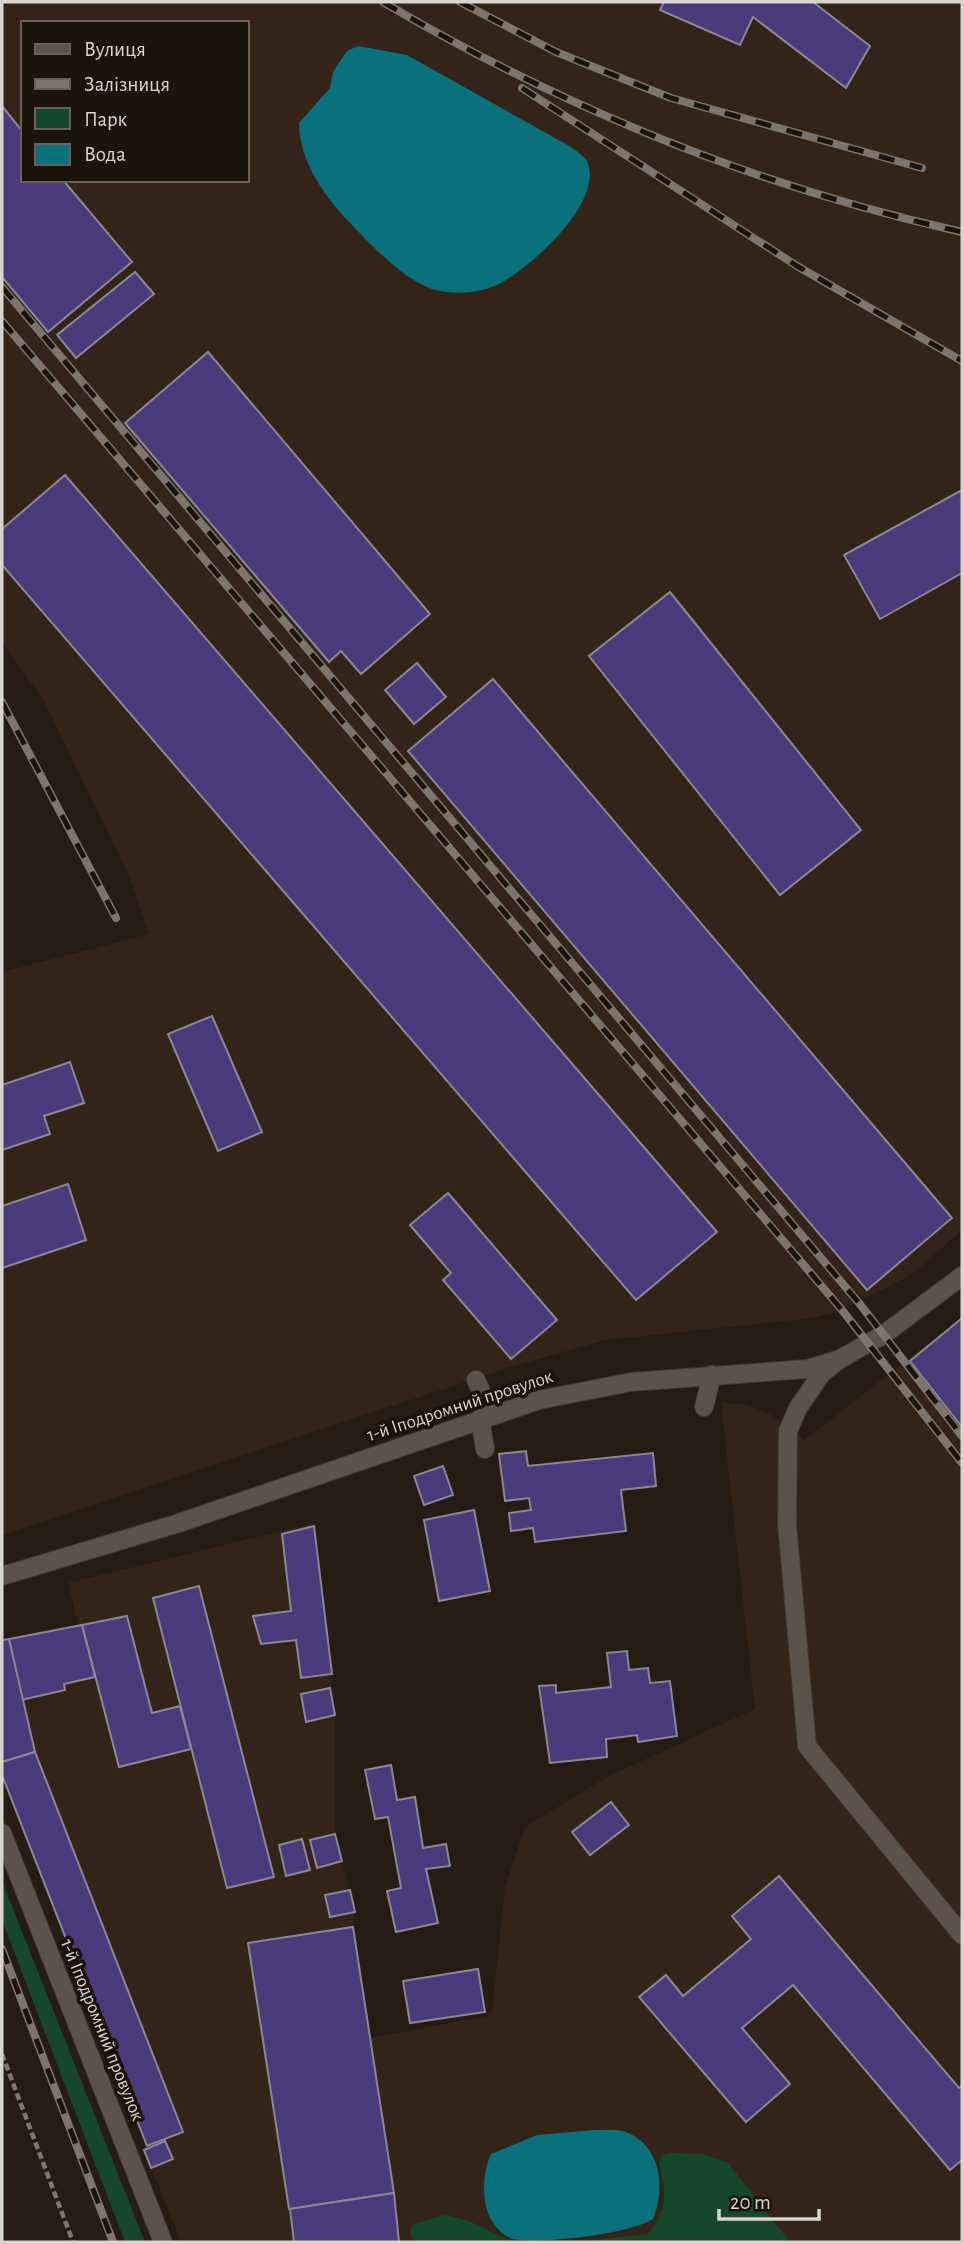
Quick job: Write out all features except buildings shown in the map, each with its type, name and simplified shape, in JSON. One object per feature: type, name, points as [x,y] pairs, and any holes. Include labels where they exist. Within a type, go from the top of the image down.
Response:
[{"type":"street","name":"1-й Іподромний провулок","points":[[2,1576],[176,1524],[486,1416],[580,1390],[631,1382],[807,1369],[840,1359],[883,1335],[962,1276]]},
{"type":"street","points":[[840,1359],[822,1373],[798,1408],[788,1431],[788,1524],[807,1746],[962,1934]]},
{"type":"street","points":[[704,1407],[712,1376]]},
{"type":"street","points":[[476,1380],[486,1416],[485,1449]]},
{"type":"street","name":"1-й Іподромний провулок","points":[[2,1833],[163,2242]]},
{"type":"path","points":[[2,2054],[73,2242]]},
{"type":"shaded area","points":[[2,2],[962,2],[962,1230],[911,1275],[842,1310],[813,1318],[605,1340],[511,1367],[2,1535],[2,972],[149,934],[130,878],[44,701],[2,642]]},
{"type":"shaded area","points":[[962,1318],[962,2242],[181,2242],[144,2150],[147,2146],[2,1775],[2,1640],[79,1626],[68,1583],[311,1524],[335,1715],[335,1834],[355,1912],[353,1927],[370,2038],[487,2016],[492,2012],[505,1887],[525,1827],[609,1776],[755,1709],[721,1403],[747,1405],[768,1413],[804,1440]]},
{"type":"green space","points":[[2,1881],[145,2242],[125,2242],[2,1920]]},
{"type":"green space","points":[[704,2154],[728,2163],[790,2242],[579,2242],[648,2234],[663,2208],[664,2191],[659,2161],[663,2155]]},
{"type":"green space","points":[[445,2215],[469,2221],[513,2242],[414,2242],[410,2232],[413,2224]]},
{"type":"water","points":[[358,46],[407,55],[571,147],[587,161],[590,177],[576,213],[546,248],[513,276],[492,287],[468,292],[443,292],[425,286],[402,272],[380,253],[324,191],[304,152],[299,123],[330,88],[333,72],[347,51]]},
{"type":"water","points":[[595,2130],[622,2131],[645,2145],[652,2155],[659,2180],[653,2219],[624,2230],[563,2239],[512,2239],[501,2232],[488,2213],[485,2201],[485,2177],[491,2154],[537,2135]]},
{"type":"railway","points":[[383,2],[521,76],[664,140],[811,192],[962,232]]},
{"type":"railway","points":[[460,2],[556,52],[671,98],[922,168]]},
{"type":"railway","points":[[522,88],[797,266],[962,361]]},
{"type":"railway","points":[[2,287],[859,1303],[962,1436]]},
{"type":"railway","points":[[2,321],[842,1310],[962,1463]]},
{"type":"railway","points":[[2,702],[116,918]]},
{"type":"railway","points":[[2,1949],[113,2242]]}]
